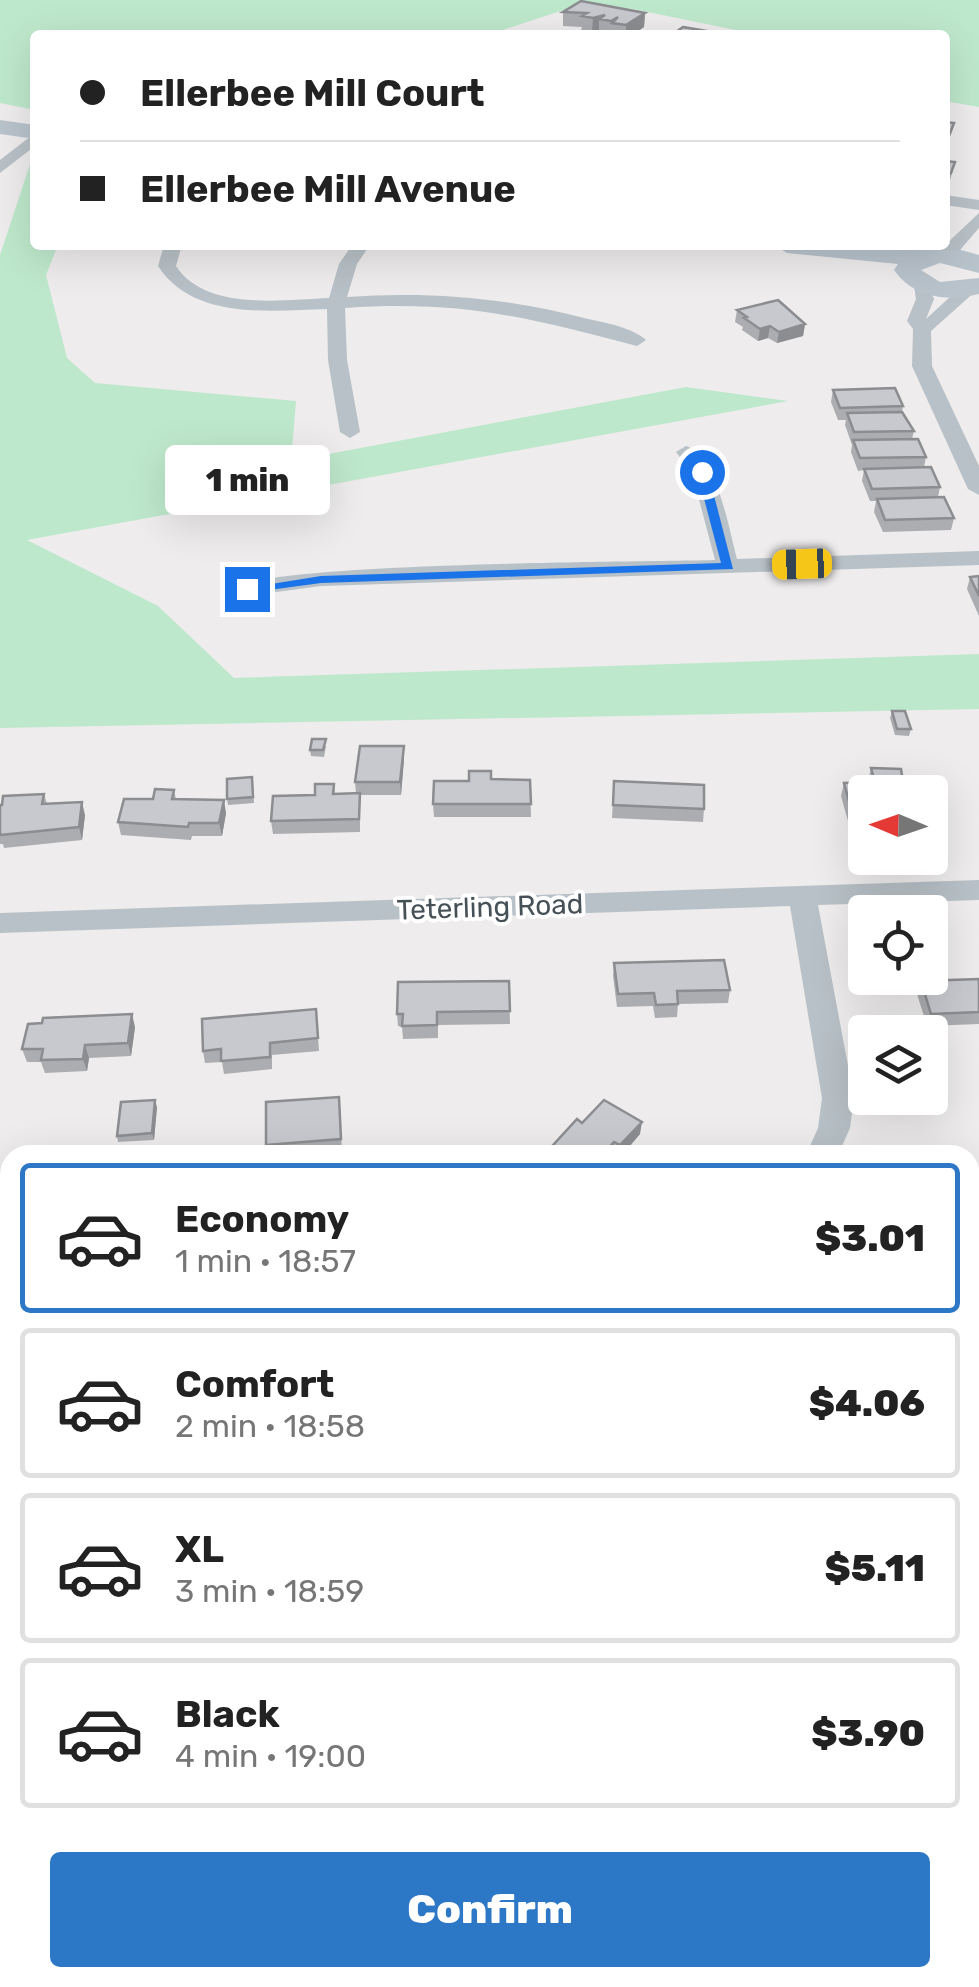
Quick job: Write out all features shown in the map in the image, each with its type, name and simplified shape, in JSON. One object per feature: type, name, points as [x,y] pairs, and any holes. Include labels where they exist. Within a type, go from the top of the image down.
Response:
[{"type":"street","points":[[0,126],[30,134]]},
{"type":"street","points":[[0,168],[30,140]]},
{"type":"street","points":[[950,201],[979,205]]},
{"type":"street","points":[[950,249],[970,224],[979,220]]},
{"type":"street","points":[[172,250],[168,274],[197,294],[252,305],[446,300],[601,327],[637,340]]},
{"type":"street","points":[[350,432],[336,302],[338,280],[359,250]]},
{"type":"street","points":[[819,250],[921,269],[938,289],[976,275]]},
{"type":"street","points":[[921,269],[948,250]]},
{"type":"street","points":[[921,269],[925,299],[916,321],[922,328],[922,366],[979,489]]},
{"type":"street","points":[[922,328],[932,325],[976,275]]},
{"type":"street","points":[[686,452],[702,472],[728,566]]},
{"type":"street","points":[[247,589],[321,579],[979,558]]},
{"type":"street","name":"Teterling Road","points":[[0,924],[979,890]]},
{"type":"street","points":[[802,896],[838,1098],[834,1128],[826,1145]]},
{"type":"green space","points":[[0,0],[979,0],[979,107],[950,102],[950,30],[736,30],[633,9],[579,5],[502,30],[30,30],[30,109],[0,103]]},
{"type":"green space","points":[[30,164],[30,250],[56,250],[46,275],[67,358],[95,383],[296,401],[291,461],[686,387],[788,401],[27,540],[158,606],[234,678],[979,654],[979,709],[0,728],[0,255]]},
{"type":"building","points":[[581,1],[645,13],[626,25],[612,23],[618,17],[611,21],[599,19],[605,15],[593,18],[582,16],[587,13],[563,12]]},
{"type":"building","points":[[778,300],[805,324],[779,332],[770,326],[760,329],[737,310]]},
{"type":"building","points":[[895,388],[903,406],[840,408],[833,390]]},
{"type":"building","points":[[902,412],[914,431],[854,432],[847,413]]},
{"type":"building","points":[[918,439],[926,457],[860,458],[853,440]]},
{"type":"building","points":[[931,467],[940,487],[872,489],[864,469]]},
{"type":"building","points":[[944,497],[954,518],[885,520],[877,499]]},
{"type":"building","points":[[979,576],[979,596],[970,577]]},
{"type":"building","points":[[892,711],[905,711],[911,729],[897,729]]},
{"type":"building","points":[[312,739],[326,739],[323,750],[310,750]]},
{"type":"building","points":[[360,746],[404,746],[400,782],[355,782]]},
{"type":"building","points":[[871,768],[901,769],[902,775],[873,775]]},
{"type":"building","points":[[469,771],[491,771],[491,779],[530,780],[531,804],[433,804],[434,781],[469,781]]},
{"type":"building","points":[[252,777],[253,797],[227,799],[227,779]]},
{"type":"building","points":[[614,781],[704,785],[704,809],[613,805]]},
{"type":"building","points":[[315,784],[334,784],[333,794],[360,793],[359,819],[271,821],[273,796],[315,795]]},
{"type":"building","points":[[155,789],[174,790],[172,799],[224,800],[219,823],[189,823],[188,827],[118,822],[124,799],[153,799]]},
{"type":"building","points":[[44,794],[42,804],[82,802],[79,827],[0,835],[3,796]]},
{"type":"building","points":[[724,960],[730,990],[677,991],[678,1004],[656,1005],[654,993],[618,994],[614,963]]},
{"type":"building","points":[[979,979],[979,1012],[931,1014],[925,995],[948,995],[948,980]]},
{"type":"building","points":[[509,981],[510,1011],[437,1012],[437,1025],[402,1026],[403,1014],[397,1014],[398,982]]},
{"type":"building","points":[[316,1009],[318,1038],[270,1043],[270,1057],[221,1061],[221,1049],[203,1051],[202,1019]]},
{"type":"building","points":[[132,1014],[128,1043],[85,1045],[83,1059],[41,1060],[43,1049],[22,1049],[28,1024],[42,1023],[43,1018]]},
{"type":"building","points":[[339,1097],[341,1139],[266,1145],[266,1102]]},
{"type":"building","points":[[155,1100],[152,1133],[117,1136],[121,1102]]},
{"type":"building","points":[[604,1100],[642,1122],[620,1145],[553,1145],[577,1119],[582,1123]]},
{"type":"route","points":[[247,589],[321,579],[728,566],[702,472]]}]
